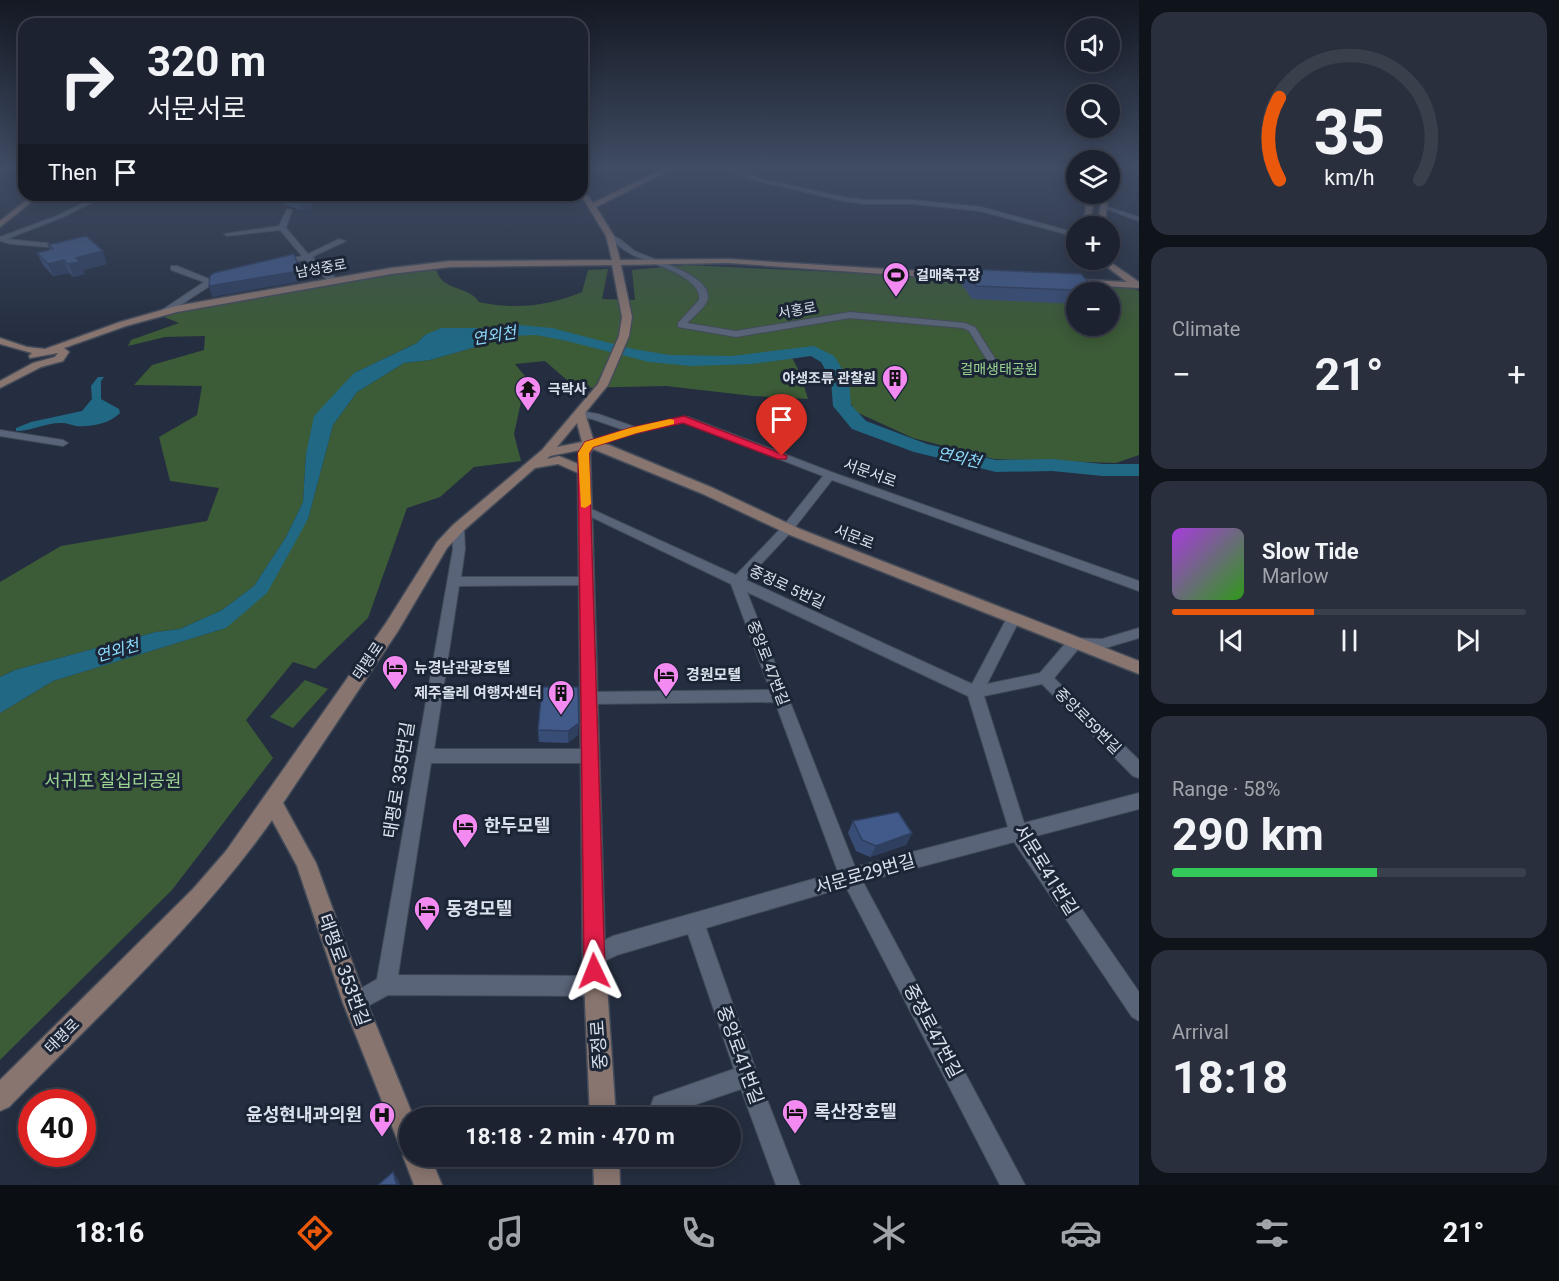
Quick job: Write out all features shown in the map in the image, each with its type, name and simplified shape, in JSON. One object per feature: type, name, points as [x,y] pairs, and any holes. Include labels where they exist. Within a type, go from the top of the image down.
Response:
[{"type":"street","points":[[0,239],[39,224]]},
{"type":"street","name":"태평로","points":[[0,1098],[200,896],[233,858],[273,803],[407,603],[442,545],[458,528],[546,453],[603,385],[624,336],[627,317],[616,254],[603,224]]},
{"type":"street","points":[[1032,224],[1066,233]]},
{"type":"street","points":[[227,234],[282,228]]},
{"type":"street","points":[[282,228],[307,257],[334,281]]},
{"type":"street","points":[[610,236],[622,246],[655,262]]},
{"type":"street","points":[[0,239],[45,245]]},
{"type":"street","points":[[264,268],[307,257],[342,241]]},
{"type":"street","name":"서홍로","points":[[616,263],[728,261],[994,278]]},
{"type":"street","name":"서홍로","points":[[655,262],[695,282],[704,292],[703,300],[681,325],[736,334],[850,315],[892,317],[902,321],[965,326],[972,329],[996,368]]},
{"type":"street","name":"남성중로","points":[[0,385],[23,371],[36,356],[59,359],[64,354],[60,350],[75,343],[123,324],[165,312],[334,281],[450,264],[616,263]]},
{"type":"street","points":[[1120,264],[1139,283]]},
{"type":"street","points":[[174,268],[210,282]]},
{"type":"street","points":[[1118,270],[1139,283]]},
{"type":"street","points":[[165,312],[210,282],[233,275]]},
{"type":"street","points":[[1064,281],[1139,283]]},
{"type":"street","points":[[0,341],[36,356]]},
{"type":"street","points":[[546,453],[589,444],[580,414],[594,416],[634,430]]},
{"type":"street","name":"서문서로","points":[[589,444],[634,430],[684,419],[830,475],[1139,586]]},
{"type":"street","points":[[0,432],[63,443]]},
{"type":"street","name":"중정로","points":[[589,444],[584,453],[584,471],[594,956],[602,1107]]},
{"type":"street","name":"서문로","points":[[589,444],[605,448],[708,491],[788,528],[1139,668]]},
{"type":"street","points":[[531,466],[558,460],[584,471]]},
{"type":"street","points":[[737,582],[788,528],[830,475]]},
{"type":"street","name":"중정로 5번길","points":[[585,511],[975,692]]},
{"type":"street","name":"태평로 335번길","points":[[386,985],[459,549],[458,528]]},
{"type":"street","points":[[452,582],[587,581]]},
{"type":"street","name":"중앙로 47번길","points":[[737,582],[850,877]]},
{"type":"street","points":[[975,692],[1014,618]]},
{"type":"street","points":[[1076,642],[1102,644],[1139,633]]},
{"type":"street","name":"중앙로59번길","points":[[1076,642],[1045,678],[1139,771]]},
{"type":"street","points":[[975,692],[1045,678]]},
{"type":"street","name":"서문로41번길","points":[[975,692],[1018,832],[1139,1010]]},
{"type":"street","points":[[589,698],[780,696]]},
{"type":"street","points":[[423,756],[590,756]]},
{"type":"street","name":"서문로29번길","points":[[594,956],[613,946],[850,877],[1139,801]]},
{"type":"street","name":"태평로 353번길","points":[[273,803],[306,863],[355,1003],[399,1113]]},
{"type":"street","name":"중정로47번길","points":[[850,877],[1013,1185]]},
{"type":"street","name":"중앙로41번길","points":[[694,924],[788,1185]]},
{"type":"street","points":[[355,1003],[386,985],[595,986]]},
{"type":"street","points":[[662,1105],[747,1076]]},
{"type":"street","points":[[421,1167],[428,1185]]},
{"type":"street","points":[[607,1167],[608,1185]]},
{"type":"green space","name":"서귀포 칠십리공원","points":[[686,265],[1066,283],[1066,336],[1120,336],[1120,286],[1130,286],[1139,291],[1139,455],[1116,463],[994,459],[913,438],[854,411],[838,369],[816,349],[789,352],[800,373],[808,399],[753,396],[666,386],[576,388],[545,361],[515,364],[529,381],[522,397],[514,434],[521,461],[474,467],[440,497],[407,508],[368,618],[315,669],[293,662],[246,720],[273,758],[172,890],[0,1060],[0,713],[53,681],[226,628],[308,519],[333,425],[357,392],[404,363],[430,360],[486,344],[496,333],[425,335],[417,343],[354,373],[306,454],[303,502],[286,537],[254,586],[222,610],[180,629],[156,632],[15,670],[0,677],[0,582],[61,546],[207,521],[219,488],[170,481],[159,437],[197,415],[202,386],[134,385],[152,365],[204,350],[205,336],[165,337],[128,346],[131,340],[179,323],[164,317],[199,307],[425,267],[437,271],[444,282],[469,293],[479,302],[506,306],[557,301],[582,292],[588,270],[608,269],[602,299],[635,300],[632,270]]},
{"type":"green space","points":[[305,680],[328,689],[293,728],[270,717]]},
{"type":"water","points":[[441,328],[479,328],[497,332],[486,344],[430,360],[404,363],[357,392],[333,425],[308,519],[267,593],[226,628],[53,681],[0,713],[0,677],[15,670],[156,632],[180,629],[222,610],[254,586],[286,537],[303,502],[306,454],[314,416],[354,373],[417,343],[425,335]]},
{"type":"water","points":[[98,377],[104,377],[101,381],[101,399],[119,409],[120,413],[116,417],[94,425],[76,426],[57,423],[16,431],[16,428],[31,422],[82,411],[92,399],[91,386]]},
{"type":"building","points":[[86,236],[103,251],[76,258],[80,262],[68,264],[64,260],[48,264],[37,253],[53,249],[48,245]]},
{"type":"building","points":[[294,254],[300,271],[209,286],[210,276],[214,273]]},
{"type":"building","points":[[965,269],[1081,274],[1089,282],[1066,282],[1066,290],[976,286]]},
{"type":"building","name":"제주올레 여행자센터","points":[[542,687],[578,687],[579,723],[568,731],[538,730]]},
{"type":"building","points":[[898,812],[912,833],[876,846],[862,840],[853,821]]},
{"type":"building","points":[[393,1172],[397,1185],[378,1185]]},
{"type":"waterway","name":"연외천","points":[[465,339],[505,331],[536,331],[569,336],[649,357],[691,361],[752,359],[814,351],[828,359],[840,380],[842,406],[859,425],[921,448],[996,466],[1052,465],[1103,470],[1139,470]]},
{"type":"slow traffic","points":[[585,504],[584,453],[589,444],[670,422]]},
{"type":"place","name":"걸매축구장","points":[[896,298]]},
{"type":"place","name":"야생조류 관찰원","points":[[895,401]]},
{"type":"place","name":"극락사","points":[[528,412]]},
{"type":"place","name":"뉴경남관광호텔","points":[[395,691]]},
{"type":"place","name":"경원모텔","points":[[666,698]]},
{"type":"place","name":"제주올레 여행자센터","points":[[561,716]]},
{"type":"place","name":"한두모텔","points":[[465,849]]},
{"type":"place","name":"동경모텔","points":[[427,932]]},
{"type":"place","name":"록산장호텔","points":[[795,1135]]},
{"type":"place","name":"윤성현내과의원","points":[[382,1138]]},
{"type":"route","points":[[594,971],[584,453],[589,444],[634,430],[684,419],[782,456]]},
{"type":"park label","name":"걸매생태공원","points":[[999,369]]}]
